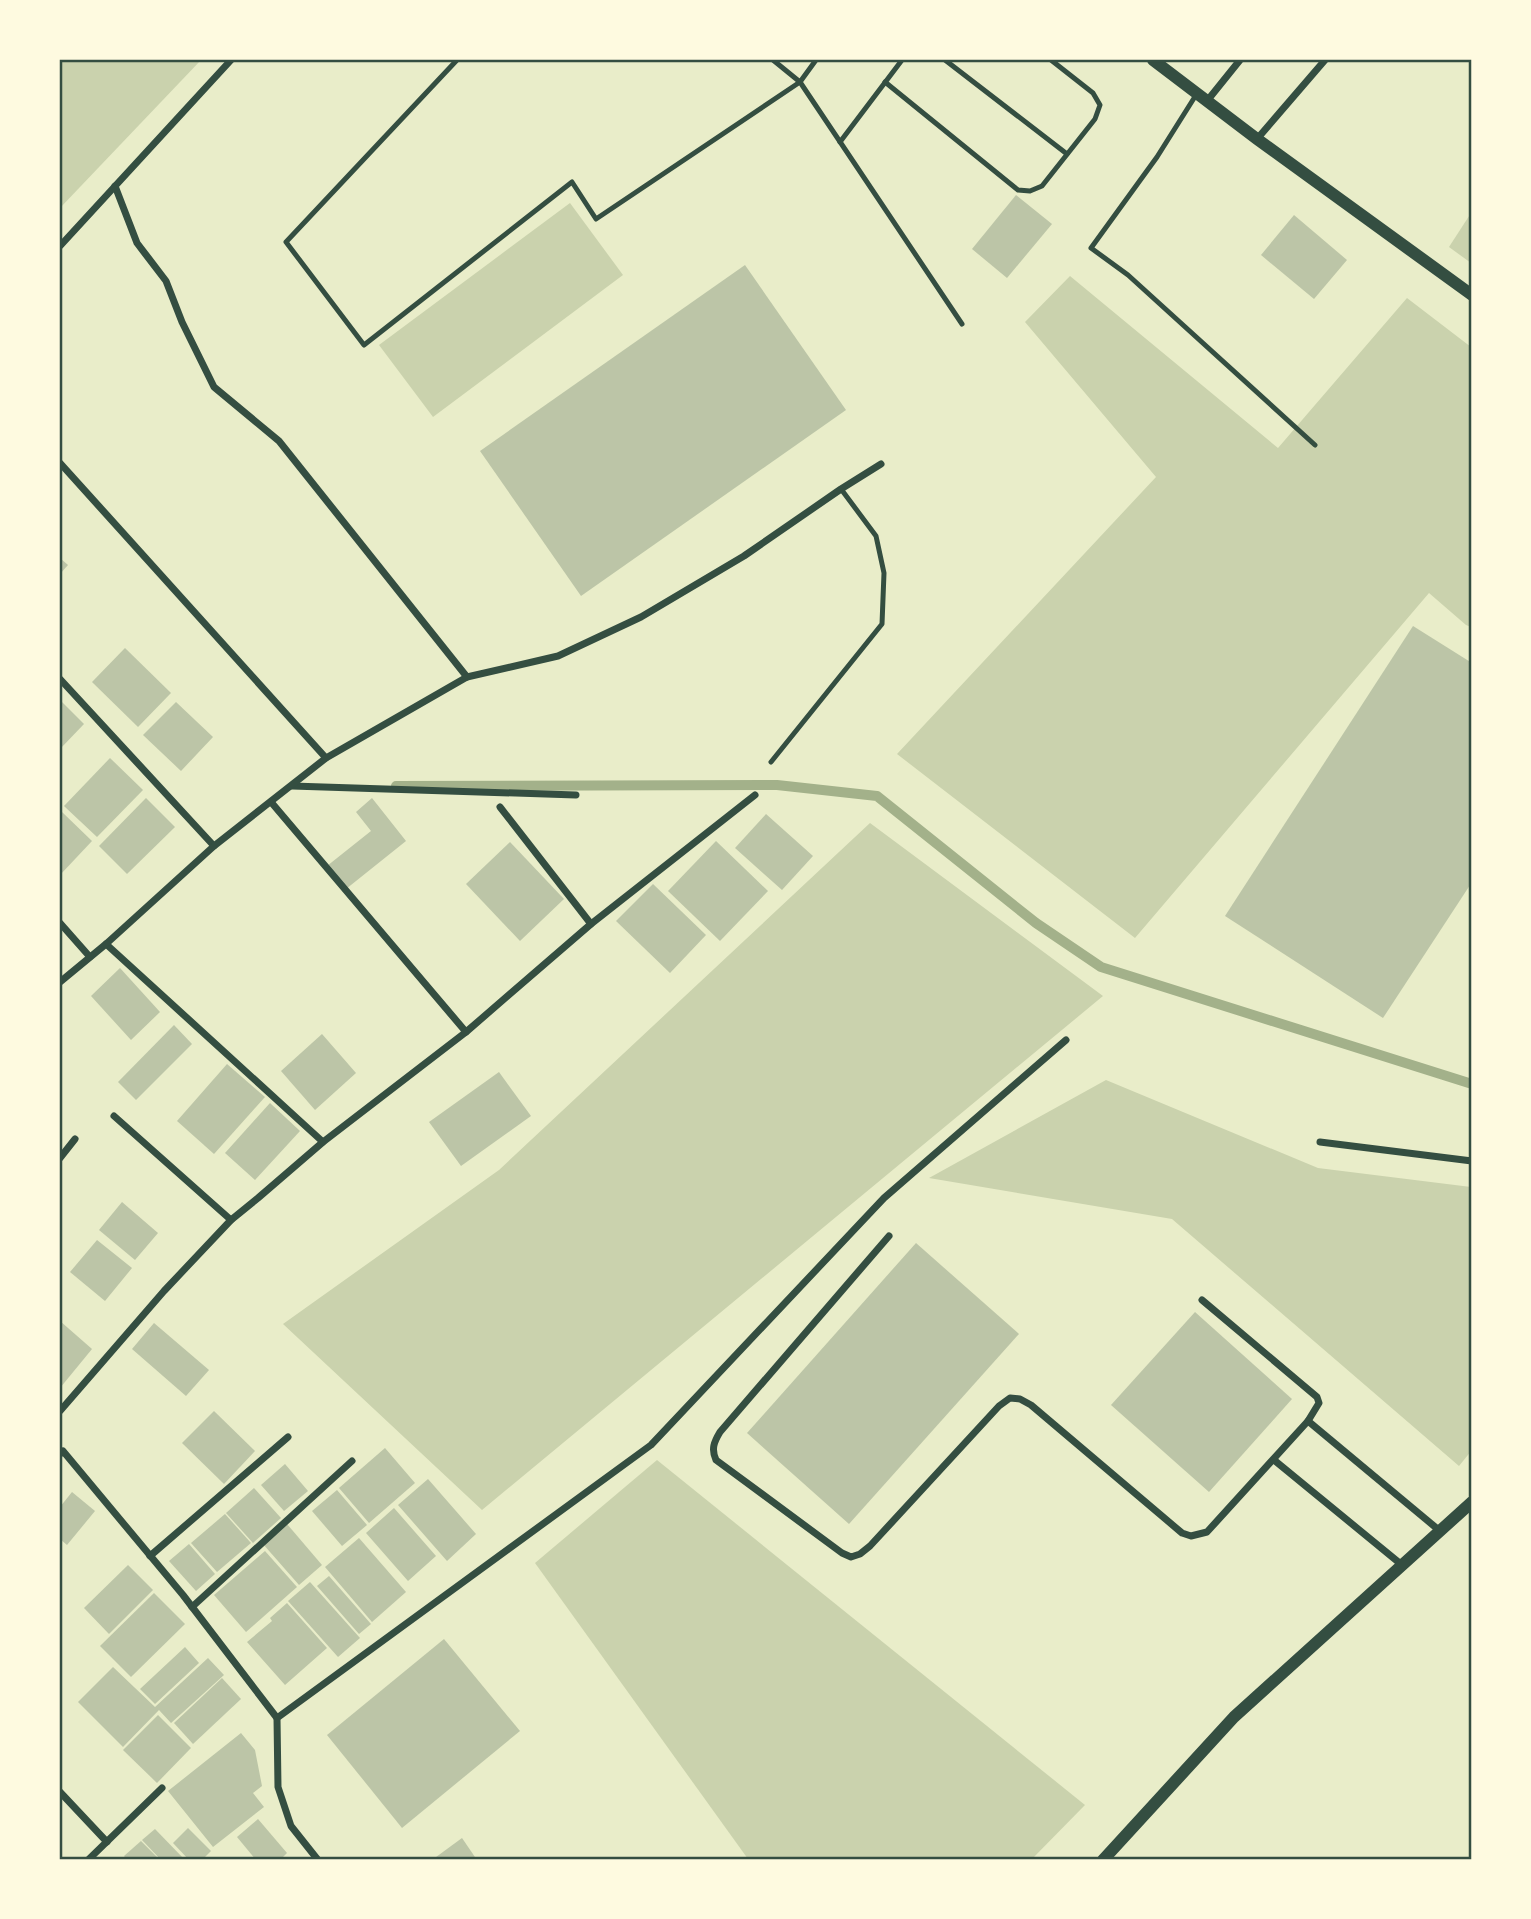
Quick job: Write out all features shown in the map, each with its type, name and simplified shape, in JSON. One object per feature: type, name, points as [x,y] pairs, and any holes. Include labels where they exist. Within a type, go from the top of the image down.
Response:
[{"type":"street","points":[[60,246],[231,60]]},
{"type":"street","points":[[1153,60],[1472,295]]},
{"type":"street","points":[[1202,97],[1240,60]]},
{"type":"street","points":[[1257,139],[1325,60]]},
{"type":"street","points":[[115,186],[137,243],[166,281],[182,322],[215,387],[279,441],[467,677]]},
{"type":"street","points":[[60,463],[326,758]]},
{"type":"street","points":[[60,982],[214,846],[326,758],[467,677],[558,656],[641,617],[744,556],[881,464]]},
{"type":"street","points":[[60,680],[214,846]]},
{"type":"street","points":[[292,786],[576,795]]},
{"type":"street","points":[[60,1411],[164,1291],[231,1220],[323,1142],[466,1032],[591,924],[754,795]]},
{"type":"street","points":[[271,802],[466,1032]]},
{"type":"street","points":[[500,807],[591,924]]},
{"type":"street","points":[[60,923],[90,957]]},
{"type":"street","points":[[106,944],[323,1142]]},
{"type":"street","points":[[277,1718],[651,1445],[884,1198],[1066,1040]]},
{"type":"street","points":[[114,1116],[231,1220]]},
{"type":"street","points":[[60,1158],[75,1139]]},
{"type":"street","points":[[1320,1142],[1472,1161]]},
{"type":"street","points":[[888,1236],[714,1442],[716,1460],[851,1557],[870,1546],[999,1406],[1010,1398],[1020,1399],[1031,1405],[1182,1533],[1191,1536],[1207,1532],[1274,1460],[1320,1403],[1317,1397],[1202,1300]]},
{"type":"street","points":[[1308,1421],[1440,1531]]},
{"type":"street","points":[[150,1556],[288,1437]]},
{"type":"street","points":[[61,1451],[192,1607],[277,1718],[278,1787],[291,1826],[313,1858]]},
{"type":"street","points":[[1274,1460],[1402,1565]]},
{"type":"street","points":[[192,1607],[352,1461]]},
{"type":"street","points":[[1102,1860],[1234,1717],[1472,1503]]},
{"type":"street","points":[[88,1860],[162,1788]]},
{"type":"street","points":[[60,1792],[107,1842]]},
{"type":"lane","points":[[457,60],[286,242],[365,345],[572,182],[596,219],[800,82],[816,60]]},
{"type":"lane","points":[[773,60],[800,82],[962,324]]},
{"type":"lane","points":[[840,142],[902,60]]},
{"type":"lane","points":[[945,60],[1067,154]]},
{"type":"lane","points":[[885,82],[1018,190],[1030,191],[1042,186],[1095,119],[1100,105],[1093,93],[1051,60]]},
{"type":"lane","points":[[1202,97],[1091,248],[1128,275],[1315,444]]},
{"type":"lane","points":[[771,762],[882,624],[884,573],[876,536],[841,489]]},
{"type":"green space","points":[[60,60],[201,60],[60,208]]},
{"type":"green space","points":[[570,203],[623,275],[433,417],[379,345]]},
{"type":"green space","points":[[1471,213],[1471,263],[1449,247]]},
{"type":"green space","points":[[1070,276],[1278,448],[1407,298],[1471,347],[1471,627],[1429,593],[1135,938],[897,754],[1156,477],[1025,322]]},
{"type":"green space","points":[[870,823],[1103,996],[482,1510],[283,1324],[499,1170]]},
{"type":"green space","points":[[1106,1080],[1318,1168],[1471,1187],[1472,1450],[1459,1466],[1172,1219],[929,1178]]},
{"type":"green space","points":[[657,1460],[1085,1805],[1032,1859],[748,1859],[535,1563]]},
{"type":"building","points":[[1016,195],[1052,224],[1007,278],[972,249]]},
{"type":"building","points":[[1294,215],[1347,260],[1314,299],[1261,255]]},
{"type":"building","points":[[745,265],[846,410],[581,596],[480,451]]},
{"type":"building","points":[[60,558],[68,565],[60,574]]},
{"type":"building","points":[[1413,626],[1472,663],[1472,882],[1383,1018],[1225,916]]},
{"type":"building","points":[[125,648],[171,693],[138,727],[92,682]]},
{"type":"building","points":[[60,700],[84,724],[60,749]]},
{"type":"building","points":[[176,702],[213,737],[181,771],[143,735]]},
{"type":"building","points":[[110,758],[143,790],[97,837],[64,806]]},
{"type":"building","points":[[146,798],[175,827],[127,874],[99,846]]},
{"type":"building","points":[[372,798],[406,841],[346,889],[327,866],[371,831],[356,812]]},
{"type":"building","points":[[62,812],[92,841],[60,875],[60,815]]},
{"type":"building","points":[[766,814],[813,856],[782,890],[735,848]]},
{"type":"building","points":[[716,841],[768,891],[720,941],[668,891]]},
{"type":"building","points":[[510,842],[564,899],[520,941],[466,884]]},
{"type":"building","points":[[653,884],[706,935],[670,973],[616,921]]},
{"type":"building","points":[[120,968],[160,1012],[131,1040],[91,996]]},
{"type":"building","points":[[174,1025],[192,1044],[136,1100],[118,1082]]},
{"type":"building","points":[[322,1034],[356,1073],[315,1110],[281,1071]]},
{"type":"building","points":[[227,1064],[265,1097],[214,1154],[177,1121]]},
{"type":"building","points":[[499,1072],[531,1116],[461,1166],[429,1122]]},
{"type":"building","points":[[270,1103],[300,1131],[255,1180],[225,1153]]},
{"type":"building","points":[[122,1202],[158,1233],[135,1260],[99,1230]]},
{"type":"building","points":[[97,1240],[132,1268],[105,1301],[70,1272]]},
{"type":"building","points":[[916,1243],[1019,1334],[849,1524],[747,1433]]},
{"type":"building","points":[[1195,1312],[1292,1399],[1209,1492],[1111,1405]]},
{"type":"building","points":[[60,1321],[92,1349],[60,1388]]},
{"type":"building","points":[[154,1323],[209,1370],[186,1396],[132,1349]]},
{"type":"building","points":[[214,1411],[255,1451],[224,1484],[182,1443]]},
{"type":"building","points":[[385,1448],[415,1483],[369,1523],[339,1488]]},
{"type":"building","points":[[285,1464],[308,1491],[284,1511],[261,1485]]},
{"type":"building","points":[[428,1479],[476,1534],[447,1561],[398,1505]]},
{"type":"building","points":[[254,1488],[281,1518],[253,1543],[226,1513]]},
{"type":"building","points":[[337,1490],[367,1525],[342,1546],[312,1511]]},
{"type":"building","points":[[72,1492],[95,1511],[67,1545],[60,1539],[60,1507]]},
{"type":"building","points":[[394,1508],[436,1556],[408,1581],[366,1533]]},
{"type":"building","points":[[225,1514],[251,1543],[217,1572],[191,1543]]},
{"type":"building","points":[[287,1524],[322,1565],[299,1585],[263,1544]]},
{"type":"building","points":[[359,1538],[406,1592],[372,1622],[325,1567]]},
{"type":"building","points":[[189,1544],[215,1574],[196,1591],[169,1561]]},
{"type":"building","points":[[265,1551],[297,1587],[246,1632],[214,1595]]},
{"type":"building","points":[[128,1565],[153,1590],[109,1634],[84,1608]]},
{"type":"building","points":[[329,1576],[371,1624],[359,1634],[317,1586]]},
{"type":"building","points":[[310,1582],[360,1638],[338,1657],[288,1601]]},
{"type":"building","points":[[154,1593],[185,1624],[131,1677],[100,1646]]},
{"type":"building","points":[[287,1603],[327,1648],[285,1685],[247,1642],[272,1621],[270,1618]]},
{"type":"building","points":[[444,1639],[520,1731],[402,1828],[327,1735]]},
{"type":"building","points":[[185,1647],[199,1663],[155,1704],[140,1689]]},
{"type":"building","points":[[208,1658],[224,1675],[171,1723],[159,1710],[123,1747],[78,1702],[113,1667],[155,1707]]},
{"type":"building","points":[[222,1678],[241,1699],[193,1744],[174,1723]]},
{"type":"building","points":[[158,1715],[191,1748],[157,1783],[123,1750]]},
{"type":"building","points":[[241,1733],[255,1750],[262,1786],[253,1793],[264,1807],[213,1847],[168,1791]]},
{"type":"building","points":[[258,1819],[287,1853],[280,1860],[256,1860],[237,1837]]},
{"type":"building","points":[[188,1828],[211,1851],[202,1860],[189,1860],[173,1843]]},
{"type":"building","points":[[155,1829],[185,1860],[161,1860],[142,1840]]},
{"type":"building","points":[[462,1838],[477,1860],[432,1860]]},
{"type":"building","points":[[141,1841],[160,1860],[127,1860],[124,1856]]},
{"type":"waterway","points":[[396,786],[777,785],[877,796],[1036,923],[1101,967],[1472,1084]]}]
